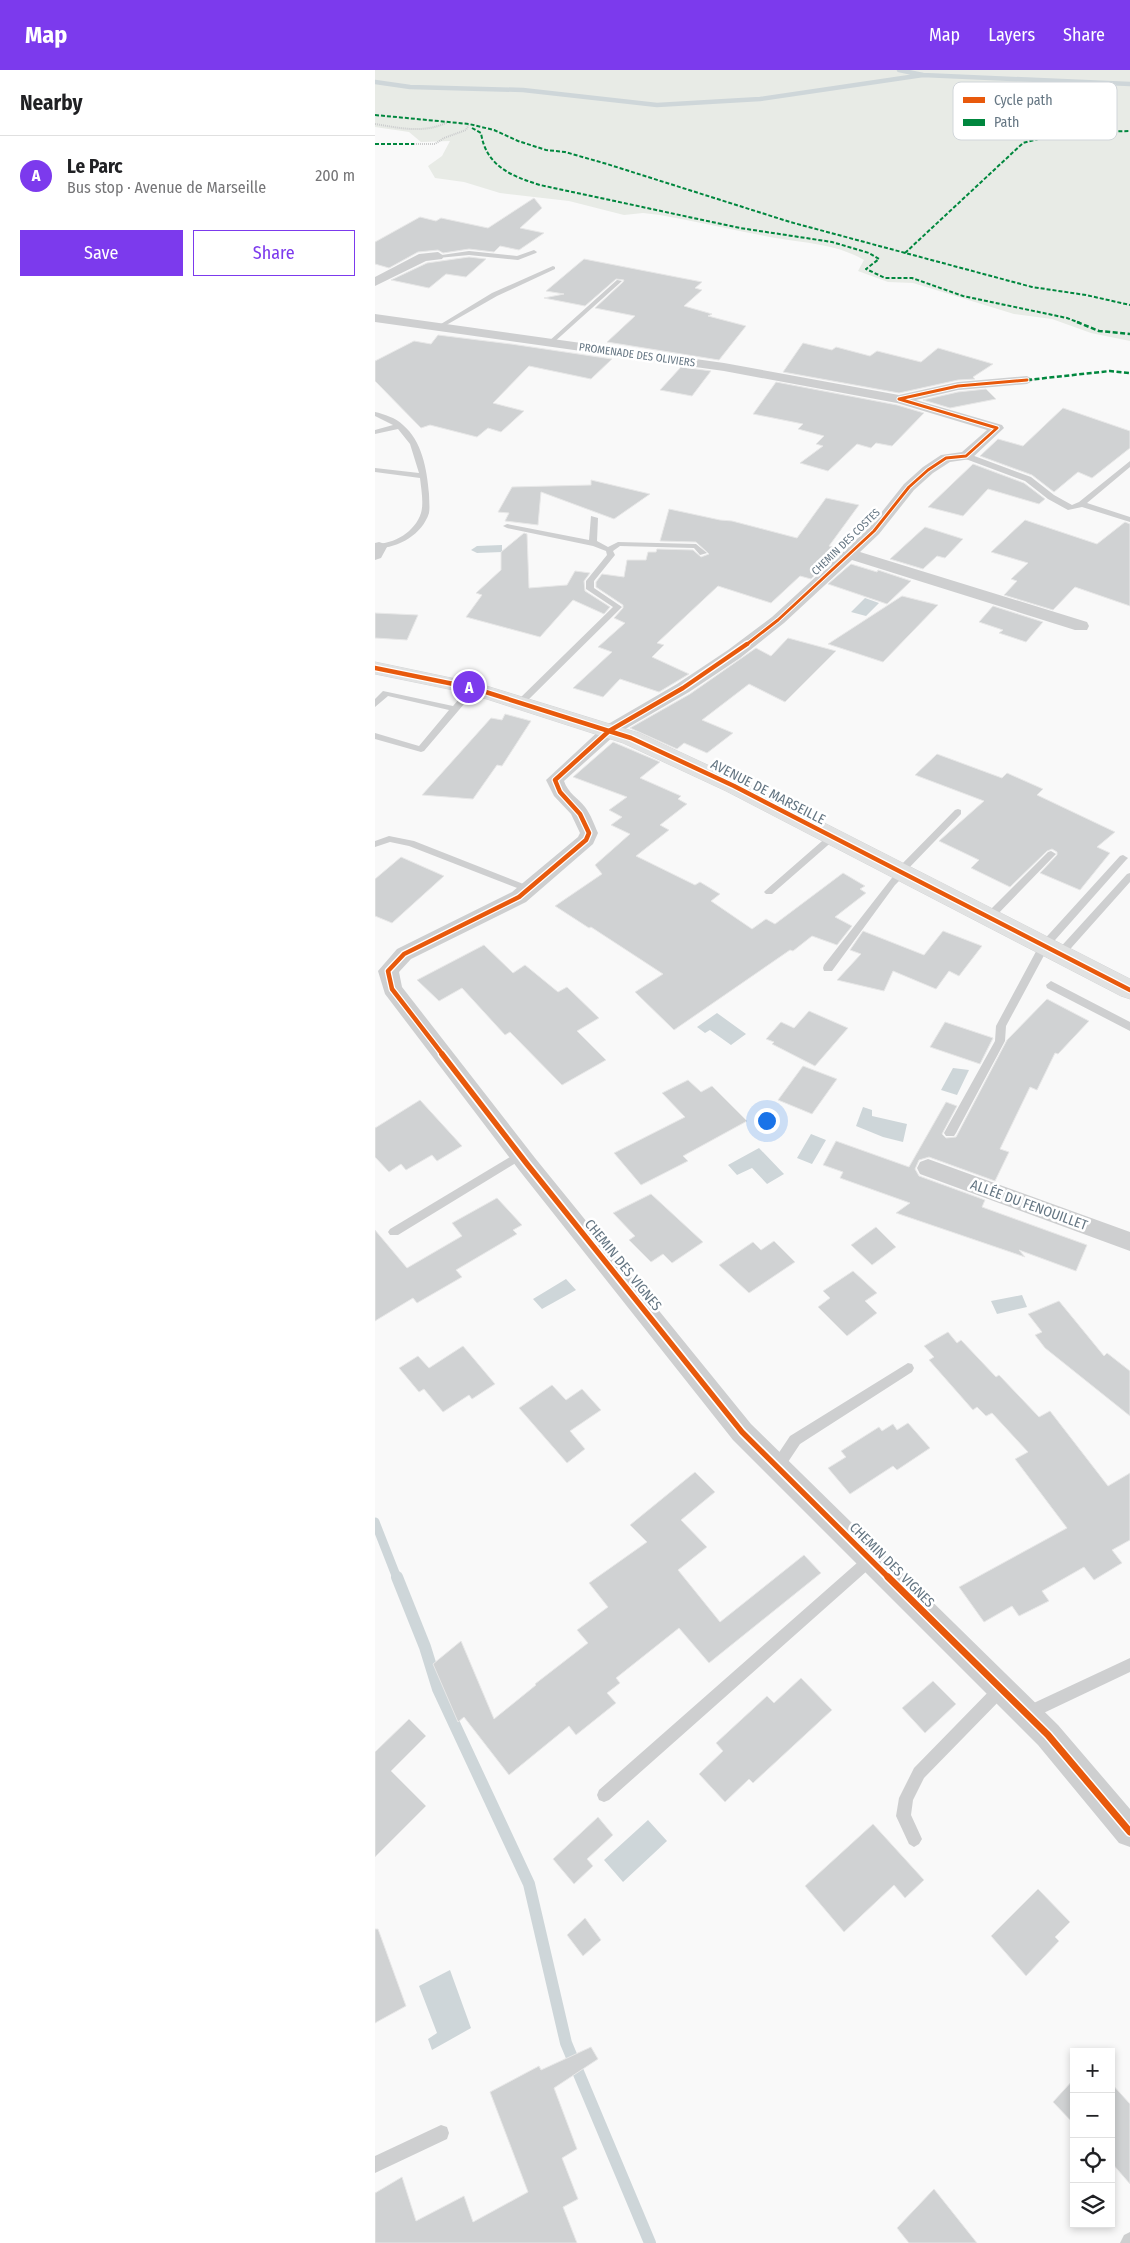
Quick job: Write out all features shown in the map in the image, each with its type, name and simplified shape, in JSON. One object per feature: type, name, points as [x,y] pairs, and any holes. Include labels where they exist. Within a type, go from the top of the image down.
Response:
[{"type":"street","points":[[375,282],[423,257],[438,256]]},
{"type":"street","name":"PROMENADE DES OLIVIERS","points":[[377,320],[724,367],[899,399]]},
{"type":"street","points":[[899,399],[959,386],[1027,380]]},
{"type":"street","points":[[899,399],[997,428],[966,456]]},
{"type":"street","name":"CHEMIN DES COSTES","points":[[609,731],[683,688],[734,654],[779,620],[874,531],[909,488],[928,470],[946,458],[966,456]]},
{"type":"street","points":[[849,554],[1081,626]]},
{"type":"street","name":"AVENUE DE MARSEILLE","points":[[375,668],[473,688],[631,738],[734,786],[1130,990]]},
{"type":"street","name":"CHEMIN DES VIGNES","points":[[609,731],[555,780],[556,788],[577,809],[585,822],[589,833],[586,840],[519,897],[404,954],[388,971],[392,989],[520,1155],[742,1432],[1048,1735],[1126,1822]]},
{"type":"street","name":"ALLÉE DU FENOUILLET","points":[[928,1168],[1130,1242]]},
{"type":"lane","points":[[438,256],[469,253],[518,258],[534,252]]},
{"type":"lane","points":[[439,327],[466,309],[522,280],[553,268]]},
{"type":"lane","points":[[550,343],[619,281]]},
{"type":"lane","points":[[375,414],[388,418],[409,434],[424,476],[425,513],[418,525],[407,536],[377,549]]},
{"type":"lane","points":[[375,432],[400,426]]},
{"type":"lane","points":[[966,456],[1028,479],[1051,498],[1071,508],[1082,504],[1130,463]]},
{"type":"lane","points":[[375,470],[424,476]]},
{"type":"lane","points":[[1082,504],[1130,520]]},
{"type":"lane","points":[[594,518],[593,541],[595,544]]},
{"type":"lane","points":[[507,526],[595,544],[609,550]]},
{"type":"lane","points":[[609,550],[617,544],[696,546],[703,553]]},
{"type":"lane","points":[[520,703],[618,607],[590,589],[590,581],[611,555],[609,550]]},
{"type":"lane","points":[[375,736],[421,749],[473,688]]},
{"type":"lane","points":[[375,704],[386,693],[455,709]]},
{"type":"lane","points":[[828,968],[900,873],[958,812]]},
{"type":"lane","points":[[769,892],[832,837]]},
{"type":"lane","points":[[375,844],[389,839],[411,843],[528,889]]},
{"type":"lane","points":[[988,918],[1051,854]]},
{"type":"lane","points":[[950,1133],[999,1041],[1001,1026],[1052,950],[1123,858]]},
{"type":"lane","points":[[1052,950],[1130,876]]},
{"type":"lane","points":[[1051,985],[1130,1027]]},
{"type":"lane","points":[[394,1232],[520,1155]]},
{"type":"lane","points":[[777,1467],[795,1440],[908,1368]]},
{"type":"lane","points":[[604,1795],[871,1559]]},
{"type":"lane","points":[[1026,1714],[1130,1665]]},
{"type":"lane","points":[[914,1839],[903,1816],[906,1798],[919,1773],[1001,1689]]},
{"type":"lane","points":[[375,2165],[441,2133]]},
{"type":"path","points":[[375,124],[420,130],[441,126],[447,122]]},
{"type":"path","points":[[414,144],[435,144],[444,138],[466,130],[469,124]]},
{"type":"shaded area","points":[[375,70],[1130,70],[1130,341],[1091,333],[1052,319],[1014,314],[913,283],[888,282],[858,271],[864,260],[853,254],[818,244],[770,237],[660,215],[643,213],[624,215],[569,201],[500,193],[464,182],[435,178],[428,166],[442,156],[450,141],[421,142],[409,132],[375,127]]},
{"type":"shaded area","points":[[502,545],[502,552],[477,553],[471,550],[477,546]]},
{"type":"shaded area","points":[[865,598],[879,603],[866,616],[851,612]]},
{"type":"shaded area","points":[[717,1013],[746,1034],[731,1045],[710,1030],[705,1033],[697,1027]]},
{"type":"shaded area","points":[[953,1068],[969,1070],[957,1095],[941,1090]]},
{"type":"shaded area","points":[[863,1107],[872,1110],[872,1116],[907,1124],[903,1142],[883,1137],[856,1126]]},
{"type":"shaded area","points":[[811,1134],[826,1140],[812,1164],[797,1158]]},
{"type":"shaded area","points":[[759,1148],[784,1174],[767,1184],[752,1168],[737,1175],[728,1165]]},
{"type":"shaded area","points":[[566,1279],[576,1290],[542,1309],[533,1299]]},
{"type":"shaded area","points":[[1022,1295],[1027,1307],[997,1314],[991,1301]]},
{"type":"shaded area","points":[[648,1820],[667,1841],[623,1882],[604,1860]]},
{"type":"shaded area","points":[[450,1970],[471,2028],[432,2050],[428,2039],[437,2033],[419,1986]]},
{"type":"building","points":[[534,198],[542,208],[520,228],[544,233],[519,250],[500,246],[494,252],[469,249],[443,253],[438,250],[418,252],[389,268],[375,264],[375,242],[420,217],[436,221],[441,218],[488,228]]},
{"type":"building","points":[[469,257],[486,259],[466,277],[446,274],[429,288],[391,280],[427,263]]},
{"type":"building","points":[[584,259],[702,282],[695,288],[702,290],[684,306],[712,314],[708,316],[746,326],[719,360],[607,342],[635,316],[595,308],[624,280],[616,279],[585,306],[544,298],[564,294],[546,291]]},
{"type":"building","points":[[438,335],[612,359],[591,379],[529,366],[493,403],[524,411],[501,432],[488,428],[477,437],[430,425],[421,428],[375,381],[375,361],[414,341],[431,344]]},
{"type":"building","points":[[803,343],[832,350],[836,347],[870,356],[877,351],[921,362],[938,348],[993,364],[973,377],[975,379],[958,380],[899,393],[783,372]]},
{"type":"building","points":[[681,367],[711,371],[692,396],[660,390]]},
{"type":"building","points":[[776,382],[897,405],[924,413],[892,446],[876,443],[871,448],[857,444],[828,471],[800,463],[823,446],[816,444],[824,436],[798,429],[803,424],[753,414]]},
{"type":"building","points":[[986,389],[996,399],[950,408],[923,400],[958,392]]},
{"type":"building","points":[[1063,408],[1130,431],[1130,448],[1092,478],[1078,472],[1054,492],[1032,475],[980,456],[998,439],[1023,446]]},
{"type":"building","points":[[973,464],[1024,483],[1045,499],[1039,504],[988,489],[963,516],[928,507]]},
{"type":"building","points":[[591,480],[650,494],[614,519],[541,492],[538,525],[505,521],[509,513],[498,512],[512,487],[591,485]]},
{"type":"building","points":[[826,498],[859,505],[829,546],[837,548],[830,557],[833,558],[811,579],[800,576],[771,603],[718,586],[657,643],[664,645],[652,657],[689,674],[659,692],[620,679],[603,697],[573,688],[612,652],[598,647],[625,623],[614,618],[623,608],[623,605],[596,587],[596,582],[602,574],[624,577],[627,560],[646,560],[648,552],[656,552],[657,549],[693,550],[701,557],[709,554],[696,542],[660,541],[669,509],[732,521],[797,538]]},
{"type":"building","points":[[1025,520],[1097,544],[1125,522],[1130,524],[1130,606],[1075,587],[1053,610],[1004,595],[1017,581],[1011,579],[1028,563],[991,552]]},
{"type":"building","points":[[925,527],[963,539],[945,558],[937,556],[923,569],[890,559]]},
{"type":"building","points":[[524,533],[527,534],[529,588],[567,585],[575,571],[590,573],[584,581],[585,591],[610,607],[604,614],[573,600],[540,637],[466,617],[482,595],[476,593],[501,570],[501,552]]},
{"type":"building","points":[[851,564],[877,572],[878,570],[911,581],[887,604],[828,584]]},
{"type":"building","points":[[902,596],[938,605],[883,662],[828,644]]},
{"type":"building","points":[[993,606],[1043,622],[1026,642],[999,633],[1003,630],[979,622]]},
{"type":"building","points":[[375,613],[418,615],[407,640],[375,638]]},
{"type":"building","points":[[788,638],[836,651],[785,702],[749,684],[702,720],[733,733],[707,753],[684,743],[677,749],[630,728],[690,694],[756,648],[771,656]]},
{"type":"building","points":[[505,714],[531,721],[502,766],[497,765],[473,799],[422,795],[491,718],[502,720]]},
{"type":"building","points":[[613,742],[660,762],[640,778],[681,796],[678,799],[687,804],[660,825],[669,830],[636,856],[695,885],[700,882],[720,894],[711,901],[752,929],[766,919],[775,924],[843,873],[865,886],[860,889],[866,893],[835,917],[852,926],[837,945],[812,936],[793,951],[790,950],[674,1030],[635,992],[663,974],[555,906],[602,874],[595,865],[630,834],[611,825],[622,817],[609,810],[627,797],[573,777]]},
{"type":"building","points":[[937,754],[1002,778],[1007,773],[1043,789],[1037,795],[1115,832],[1097,847],[1110,853],[1080,890],[1040,873],[1057,855],[1057,852],[1052,849],[1047,851],[1010,887],[971,868],[979,860],[939,841],[984,801],[915,775]]},
{"type":"building","points":[[401,857],[444,876],[392,923],[375,916],[375,879]]},
{"type":"building","points":[[863,931],[924,955],[943,931],[982,946],[959,976],[949,971],[936,989],[893,971],[884,991],[837,980],[861,954],[850,950]]},
{"type":"building","points":[[484,945],[513,973],[525,965],[558,992],[567,987],[599,1018],[577,1031],[606,1060],[562,1085],[510,1032],[505,1035],[462,988],[439,1001],[417,980]]},
{"type":"building","points":[[1047,999],[1089,1021],[1058,1054],[1055,1053],[1037,1090],[1030,1087],[1000,1149],[1009,1152],[995,1181],[929,1157],[919,1160],[915,1169],[919,1176],[985,1200],[982,1207],[1087,1245],[1076,1271],[1019,1250],[1025,1257],[896,1213],[910,1203],[840,1178],[843,1172],[823,1165],[836,1141],[909,1167],[946,1102],[957,1106],[942,1134],[946,1138],[956,1137],[1007,1040]]},
{"type":"building","points":[[809,1011],[848,1028],[815,1066],[766,1039],[781,1022],[794,1028]]},
{"type":"building","points":[[945,1022],[993,1038],[980,1064],[930,1047]]},
{"type":"building","points":[[803,1066],[837,1079],[812,1114],[778,1100]]},
{"type":"building","points":[[688,1080],[701,1092],[712,1086],[747,1121],[683,1156],[688,1161],[641,1185],[614,1153],[685,1117],[662,1093]]},
{"type":"building","points":[[420,1100],[462,1146],[437,1161],[432,1155],[406,1170],[401,1164],[389,1172],[375,1157],[375,1128]]},
{"type":"building","points":[[651,1194],[703,1242],[672,1263],[663,1254],[651,1262],[629,1240],[635,1236],[613,1213]]},
{"type":"building","points":[[497,1198],[522,1225],[513,1230],[517,1234],[456,1270],[462,1277],[417,1303],[413,1298],[375,1321],[375,1230],[407,1268],[462,1236],[452,1223]]},
{"type":"building","points":[[876,1227],[896,1247],[872,1265],[851,1245]]},
{"type":"building","points":[[774,1241],[795,1262],[749,1293],[719,1265],[753,1242],[761,1250]]},
{"type":"building","points":[[853,1271],[877,1293],[865,1301],[877,1313],[847,1336],[818,1307],[830,1298],[823,1291]]},
{"type":"building","points":[[1059,1301],[1104,1356],[1107,1353],[1130,1371],[1130,1416],[1045,1348],[1035,1335],[1042,1332],[1028,1314]]},
{"type":"building","points":[[948,1332],[957,1343],[961,1340],[996,1377],[999,1375],[1039,1417],[1050,1411],[1108,1486],[1130,1473],[1130,1540],[1112,1550],[1122,1563],[1094,1580],[1084,1567],[1042,1591],[1049,1601],[1019,1616],[1012,1606],[984,1622],[959,1587],[1067,1528],[1015,1459],[1028,1452],[992,1413],[986,1416],[977,1407],[973,1410],[929,1360],[934,1357],[924,1346]]},
{"type":"building","points":[[463,1346],[495,1384],[472,1399],[469,1395],[443,1412],[424,1389],[419,1392],[399,1368],[418,1356],[429,1368]]},
{"type":"building","points":[[552,1385],[566,1400],[582,1389],[601,1410],[570,1431],[585,1449],[567,1463],[519,1408]]},
{"type":"building","points":[[908,1423],[930,1448],[897,1470],[893,1466],[850,1494],[828,1468],[846,1457],[841,1451],[879,1427],[882,1431],[893,1424],[897,1430]]},
{"type":"building","points":[[695,1472],[715,1492],[681,1520],[707,1547],[678,1570],[720,1622],[804,1555],[821,1573],[709,1663],[679,1628],[616,1678],[620,1683],[607,1693],[616,1703],[576,1735],[569,1726],[509,1775],[464,1717],[458,1722],[433,1664],[461,1641],[494,1719],[588,1643],[577,1630],[608,1607],[589,1583],[647,1542],[630,1525]]},
{"type":"building","points":[[801,1678],[832,1710],[753,1783],[749,1779],[725,1802],[699,1774],[723,1751],[716,1743],[767,1696],[774,1703]]},
{"type":"building","points":[[933,1681],[956,1704],[925,1733],[902,1708]]},
{"type":"building","points":[[409,1719],[426,1736],[391,1771],[426,1806],[375,1857],[375,1752]]},
{"type":"building","points":[[598,1817],[613,1835],[587,1859],[593,1866],[574,1884],[553,1859]]},
{"type":"building","points":[[873,1824],[924,1880],[905,1898],[894,1885],[844,1932],[805,1886]]},
{"type":"building","points":[[1038,1889],[1070,1922],[1055,1937],[1059,1941],[1026,1976],[991,1936]]},
{"type":"building","points":[[585,1918],[601,1940],[583,1956],[567,1935]]},
{"type":"building","points":[[375,1929],[378,1929],[406,2006],[375,2023]]},
{"type":"building","points":[[591,2047],[598,2059],[554,2088],[577,2149],[562,2158],[578,2199],[563,2207],[577,2243],[375,2243],[375,2193],[402,2177],[416,2221],[464,2196],[473,2222],[528,2192],[490,2092],[539,2066],[541,2070]]},
{"type":"building","points":[[1070,2083],[1070,2120],[1053,2102]]},
{"type":"building","points":[[1115,2087],[1130,2104],[1130,2184],[1115,2167]]},
{"type":"building","points":[[934,2189],[977,2243],[909,2243],[897,2228]]},
{"type":"waterway","points":[[899,70],[923,75]]},
{"type":"waterway","points":[[375,82],[410,87],[523,90],[657,105],[760,99],[923,75]]},
{"type":"waterway","points":[[923,75],[1084,82]]},
{"type":"waterway","points":[[1117,83],[1130,84]]},
{"type":"waterway","points":[[375,1522],[397,1578]]},
{"type":"waterway","points":[[397,1577],[425,1647],[438,1689],[529,1884],[566,2043],[650,2243]]},
{"type":"marked path","points":[[375,115],[469,124],[494,130],[518,141],[546,150],[565,152],[607,164],[790,222],[1032,287],[1086,295],[1130,305]]},
{"type":"marked path","points":[[472,128],[481,133],[485,150],[506,171],[548,188],[740,228],[832,242],[869,253],[879,259],[866,269],[885,278],[912,278],[963,296],[1067,318],[1099,331],[1130,334]]},
{"type":"marked path","points":[[1117,131],[1130,131]]},
{"type":"marked path","points":[[905,253],[1023,143],[1034,140]]},
{"type":"marked path","points":[[375,144],[414,144]]},
{"type":"marked path","points":[[1027,380],[1110,371],[1130,373]]},
{"type":"cycle path","points":[[1027,380],[958,386],[899,399],[997,428],[966,456],[946,458],[928,470],[909,487],[874,531],[778,620],[734,654],[683,688],[609,731],[555,780],[560,792],[582,817],[589,833],[586,840],[519,897],[404,954],[388,971],[392,989],[527,1164],[742,1432],[1048,1735],[1130,1832]]},
{"type":"cycle path","points":[[375,668],[473,688],[631,738],[734,786],[1130,990]]},
{"type":"place","name":"Le Parc","points":[[469,687]]}]
